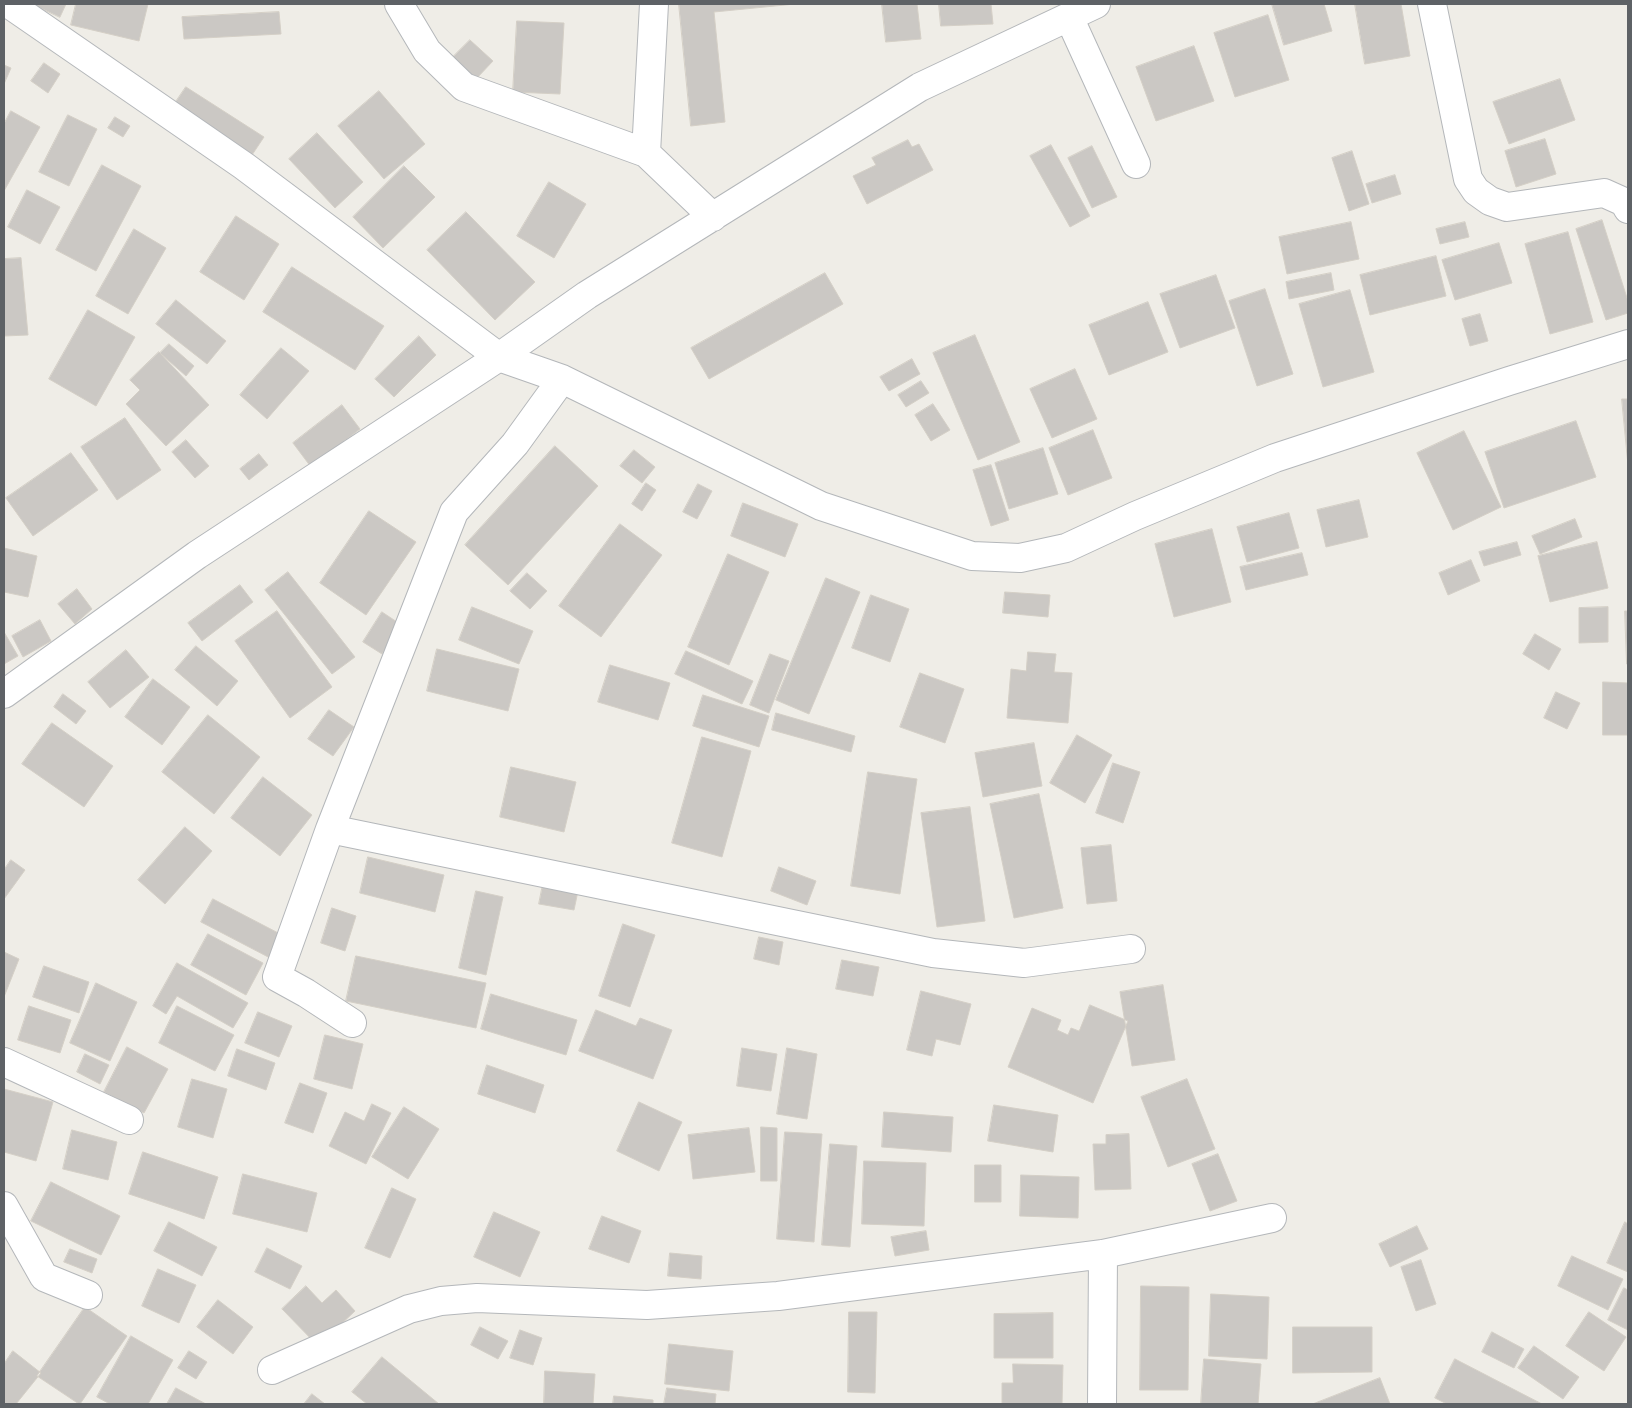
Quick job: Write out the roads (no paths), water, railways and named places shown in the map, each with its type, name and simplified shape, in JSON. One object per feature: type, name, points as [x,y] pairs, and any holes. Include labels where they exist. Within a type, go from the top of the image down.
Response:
[{"type":"street","points":[[9,4],[244,166],[499,357],[562,379],[821,506],[972,556],[1020,558],[1066,548],[1135,516],[1275,458],[1499,384],[1628,344]]},
{"type":"street","points":[[399,4],[427,51],[464,87],[646,153],[713,216]]},
{"type":"street","points":[[646,153],[654,4]]},
{"type":"street","points":[[4,694],[197,555],[499,357],[587,295],[920,87],[1096,4]]},
{"type":"street","points":[[1432,4],[1468,179],[1476,191],[1490,201],[1507,206],[1604,193],[1624,202],[1628,209]]},
{"type":"street","points":[[1069,17],[1136,164]]},
{"type":"street","points":[[352,1023],[306,993],[276,977],[330,829],[454,512],[516,444],[562,379]]},
{"type":"street","points":[[330,829],[933,952],[1024,963],[1131,949]]},
{"type":"street","points":[[4,1062],[129,1120]]},
{"type":"street","points":[[4,1206],[44,1277],[88,1295]]},
{"type":"street","points":[[272,1370],[409,1309],[441,1301],[476,1298],[647,1305],[760,1298],[1103,1254],[1272,1218]]},
{"type":"street","points":[[1102,1404],[1103,1254]]}]
